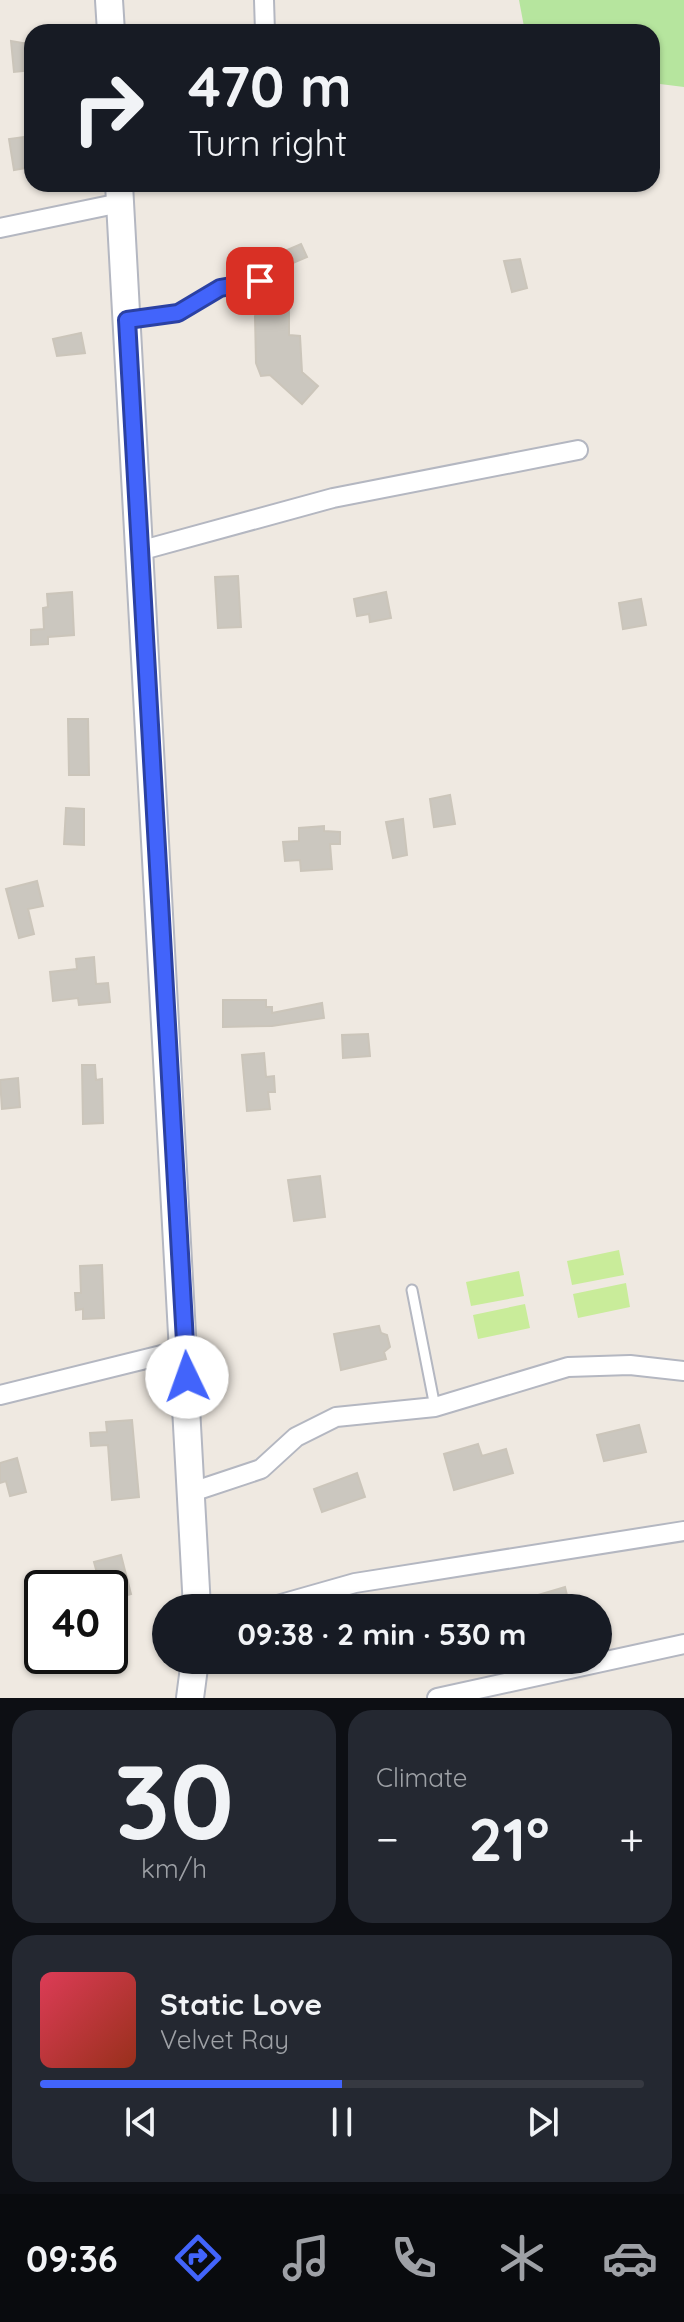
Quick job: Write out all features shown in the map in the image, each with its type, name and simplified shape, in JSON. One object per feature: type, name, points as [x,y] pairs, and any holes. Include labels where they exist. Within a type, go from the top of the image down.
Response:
[{"type":"street","points":[[109,0],[110,24]]},
{"type":"street","points":[[264,0],[265,24]]},
{"type":"street","points":[[0,228],[120,193],[186,1349],[196,1594]]},
{"type":"street","points":[[139,551],[333,498],[578,450]]},
{"type":"street","points":[[0,1395],[186,1349]]},
{"type":"street","points":[[192,1492],[261,1469],[296,1437],[336,1417],[435,1407],[568,1367],[630,1365],[684,1371]]},
{"type":"street","points":[[316,1594],[355,1583],[684,1531]]},
{"type":"street","points":[[437,1698],[684,1644]]},
{"type":"street","points":[[190,1698],[193,1674]]},
{"type":"lane","points":[[127,320],[187,310],[220,288],[283,279]]},
{"type":"lane","points":[[412,1290],[435,1407]]},
{"type":"green space","points":[[519,0],[684,0],[684,87],[660,84],[660,24],[524,24]]},
{"type":"green space","points":[[619,1250],[624,1275],[572,1285],[567,1261]]},
{"type":"green space","points":[[519,1271],[524,1296],[471,1306],[466,1282]]},
{"type":"green space","points":[[626,1283],[630,1307],[578,1318],[573,1294]]},
{"type":"green space","points":[[525,1304],[530,1328],[478,1339],[473,1315]]},
{"type":"building","points":[[11,41],[24,43],[24,71],[14,72]]},
{"type":"building","points":[[24,137],[24,168],[14,170],[9,139]]},
{"type":"building","points":[[301,244],[307,257],[286,266],[280,253]]},
{"type":"building","points":[[520,259],[527,288],[512,292],[504,261]]},
{"type":"building","points":[[289,310],[289,335],[300,336],[302,372],[318,386],[302,404],[270,375],[261,376],[256,363],[255,316],[258,311]]},
{"type":"building","points":[[81,333],[85,353],[57,356],[53,339]]},
{"type":"building","points":[[238,576],[241,627],[218,628],[215,577]]},
{"type":"building","points":[[72,592],[74,635],[48,637],[48,644],[31,645],[31,630],[44,629],[43,608],[48,607],[47,594]]},
{"type":"building","points":[[386,592],[391,618],[370,622],[369,614],[357,616],[354,599]]},
{"type":"building","points":[[641,599],[646,625],[623,629],[619,603]]},
{"type":"building","points":[[68,719],[88,719],[89,775],[69,775]]},
{"type":"building","points":[[450,795],[455,824],[434,827],[430,799]]},
{"type":"building","points":[[66,808],[84,809],[84,845],[64,844]]},
{"type":"building","points":[[403,819],[407,855],[393,858],[386,822]]},
{"type":"building","points":[[324,826],[324,831],[340,832],[340,844],[330,844],[332,869],[301,871],[300,860],[285,861],[283,842],[299,841],[299,828]]},
{"type":"building","points":[[37,881],[43,906],[28,909],[34,934],[19,938],[6,889]]},
{"type":"building","points":[[94,957],[96,984],[108,983],[110,1002],[79,1005],[78,998],[53,1001],[50,972],[77,969],[76,959]]},
{"type":"building","points":[[223,1000],[266,1000],[266,1007],[272,1007],[272,1013],[322,1003],[324,1018],[272,1026],[223,1027]]},
{"type":"building","points":[[368,1034],[370,1056],[343,1058],[342,1035]]},
{"type":"building","points":[[264,1053],[266,1077],[274,1076],[275,1092],[268,1092],[270,1109],[247,1111],[242,1055]]},
{"type":"building","points":[[82,1065],[95,1065],[96,1080],[102,1079],[103,1123],[83,1124]]},
{"type":"building","points":[[18,1078],[20,1107],[2,1109],[0,1080]]},
{"type":"building","points":[[320,1176],[325,1217],[294,1221],[288,1180]]},
{"type":"building","points":[[102,1265],[104,1318],[83,1319],[83,1309],[76,1310],[75,1293],[81,1293],[80,1266]]},
{"type":"building","points":[[379,1326],[381,1333],[387,1335],[390,1347],[384,1352],[386,1359],[341,1370],[334,1334]]},
{"type":"building","points":[[132,1420],[139,1497],[112,1500],[108,1445],[91,1446],[90,1433],[107,1432],[106,1422]]},
{"type":"building","points":[[639,1425],[646,1452],[604,1461],[597,1435]]},
{"type":"building","points":[[478,1444],[482,1456],[506,1449],[513,1473],[454,1490],[444,1454]]},
{"type":"building","points":[[17,1458],[26,1492],[10,1496],[6,1481],[0,1483],[0,1463]]},
{"type":"building","points":[[357,1473],[365,1497],[322,1512],[314,1489]]},
{"type":"building","points":[[121,1555],[125,1570],[96,1570],[94,1562]]},
{"type":"building","points":[[565,1587],[567,1594],[541,1594]]},
{"type":"route","points":[[187,1377],[127,320],[178,313],[220,288],[260,281]]}]
